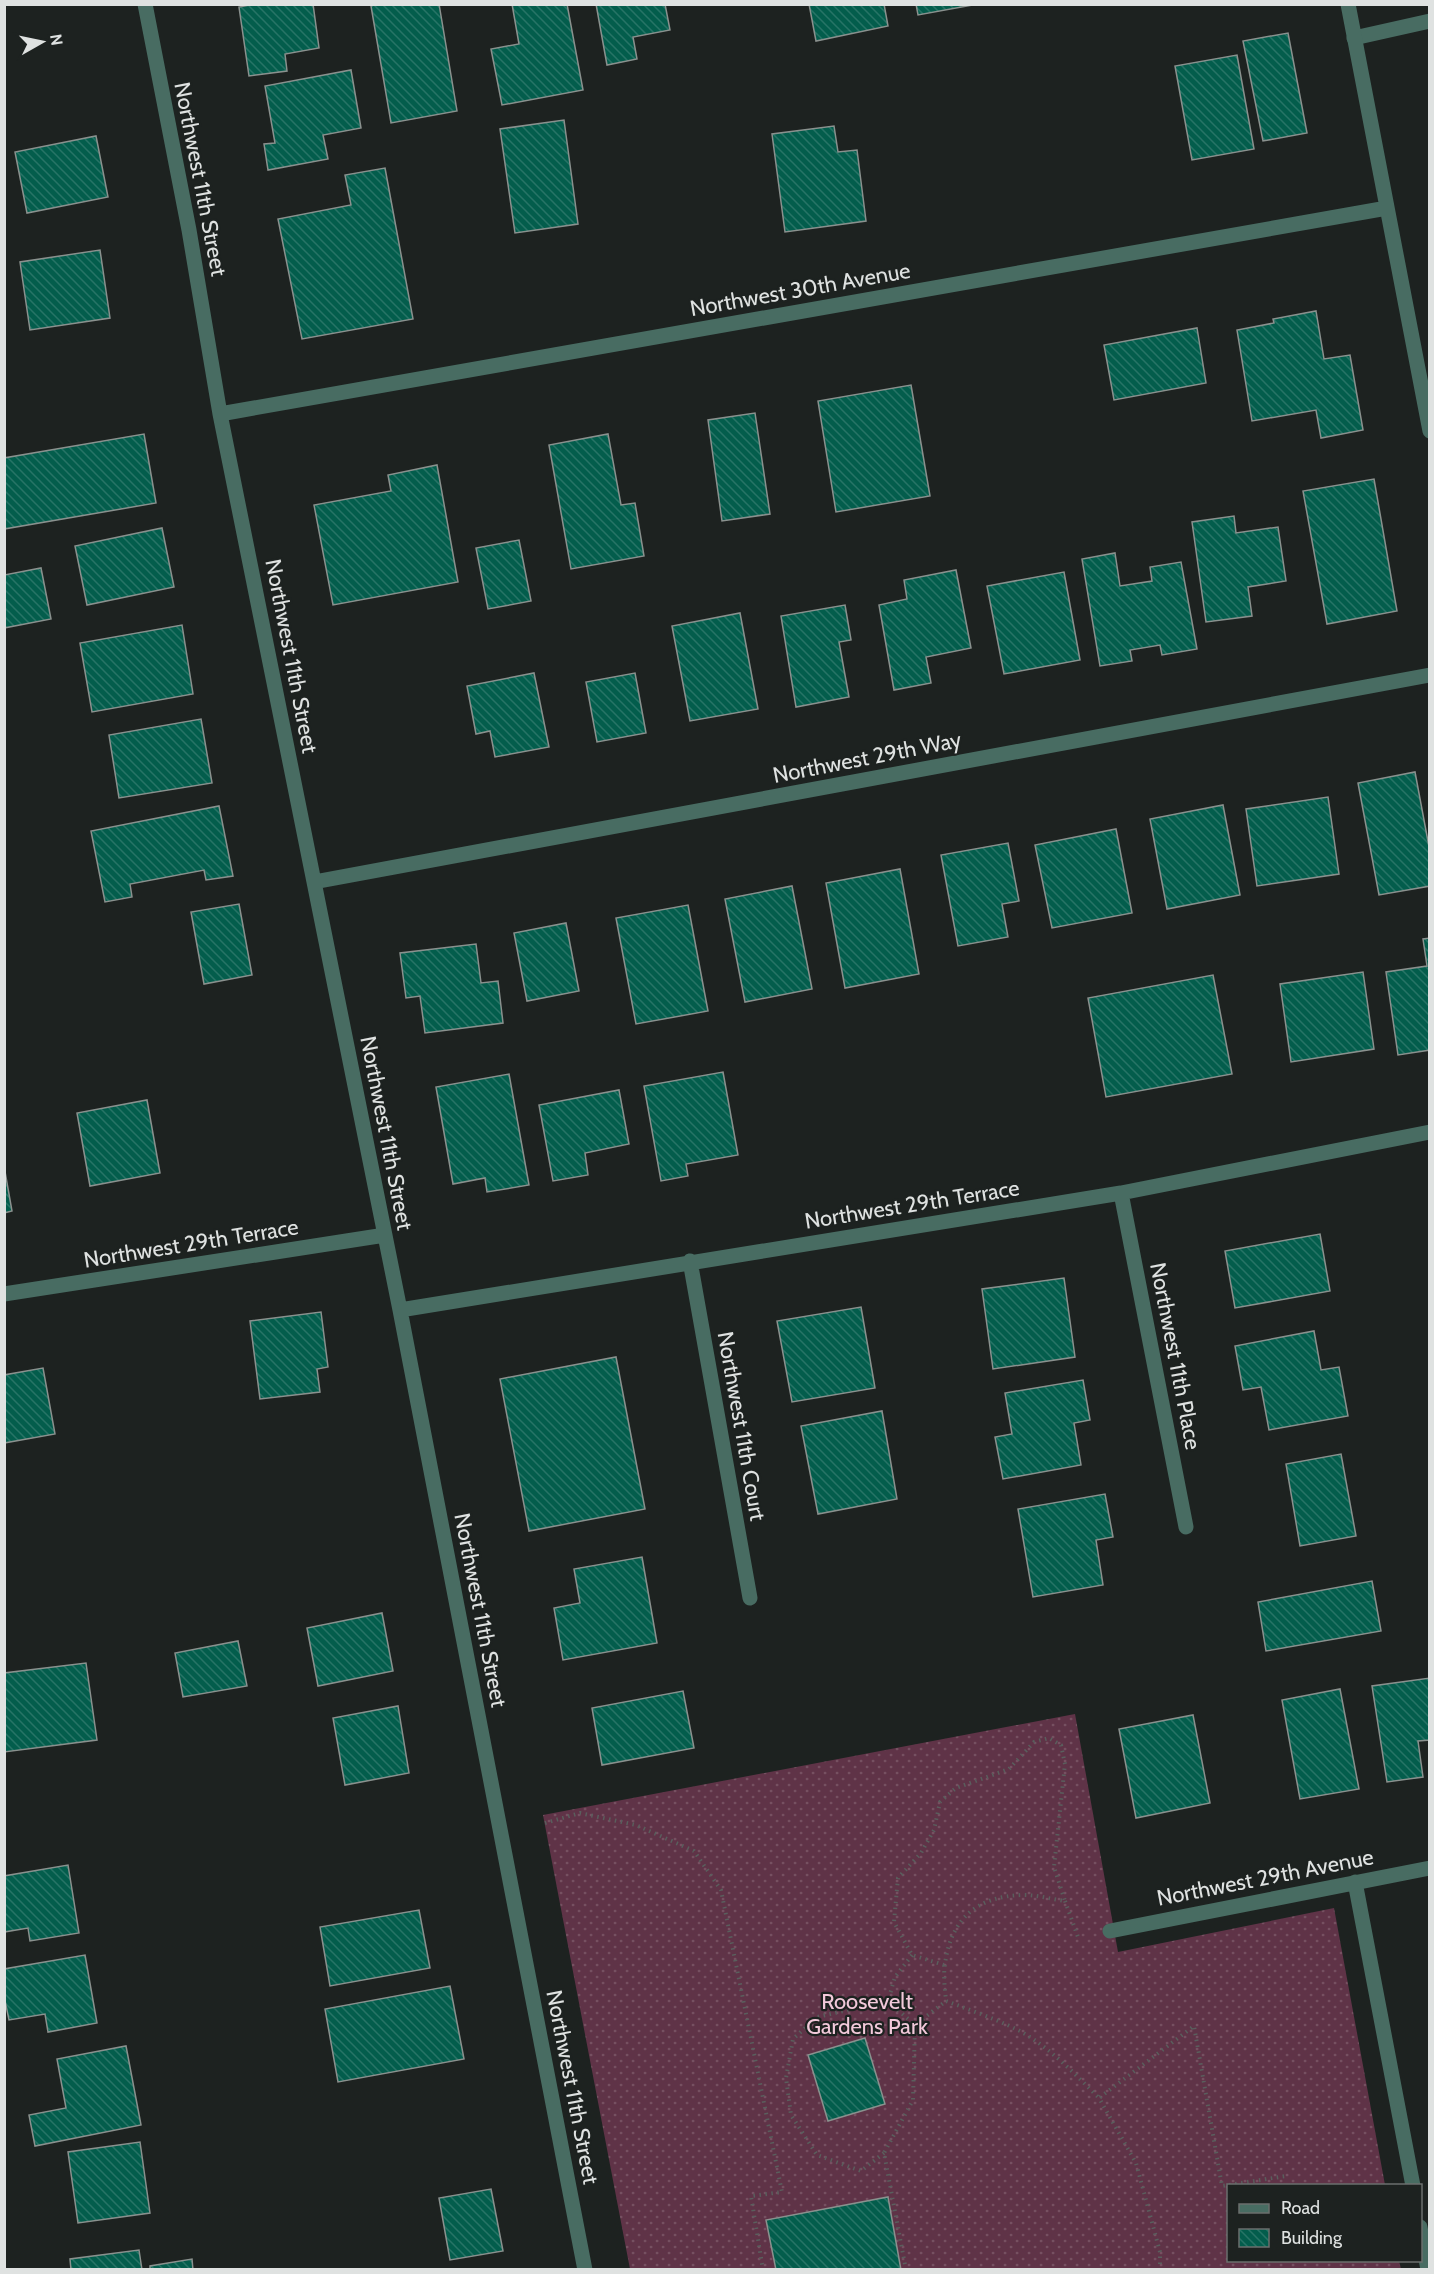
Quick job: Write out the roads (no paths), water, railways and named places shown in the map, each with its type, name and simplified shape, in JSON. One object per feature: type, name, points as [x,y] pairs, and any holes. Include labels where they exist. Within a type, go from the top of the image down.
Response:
[{"type":"street","name":"Northwest 11th Street","points":[[145,4],[189,230],[220,414],[400,1310],[585,2270]]},
{"type":"street","points":[[1348,4],[1430,431]]},
{"type":"street","points":[[1354,38],[1430,21]]},
{"type":"street","name":"Northwest 30th Avenue","points":[[220,414],[1387,208]]},
{"type":"street","name":"Northwest 29th Way","points":[[314,882],[1430,675]]},
{"type":"street","name":"Northwest 29th Terrace","points":[[400,1310],[1121,1193],[1430,1132]]},
{"type":"street","name":"Northwest 11th Place","points":[[1121,1193],[1186,1527]]},
{"type":"street","name":"Northwest 29th Terrace","points":[[4,1294],[385,1235]]},
{"type":"street","name":"Northwest 11th Court","points":[[690,1262],[750,1598]]},
{"type":"street","name":"Northwest 29th Avenue","points":[[1110,1931],[1430,1868]]},
{"type":"street","points":[[1355,1882],[1413,2184]]},
{"type":"street","points":[[1422,2238],[1428,2270]]},
{"type":"park label","name":"Roosevelt Gardens Park","points":[[867,2014]]}]
